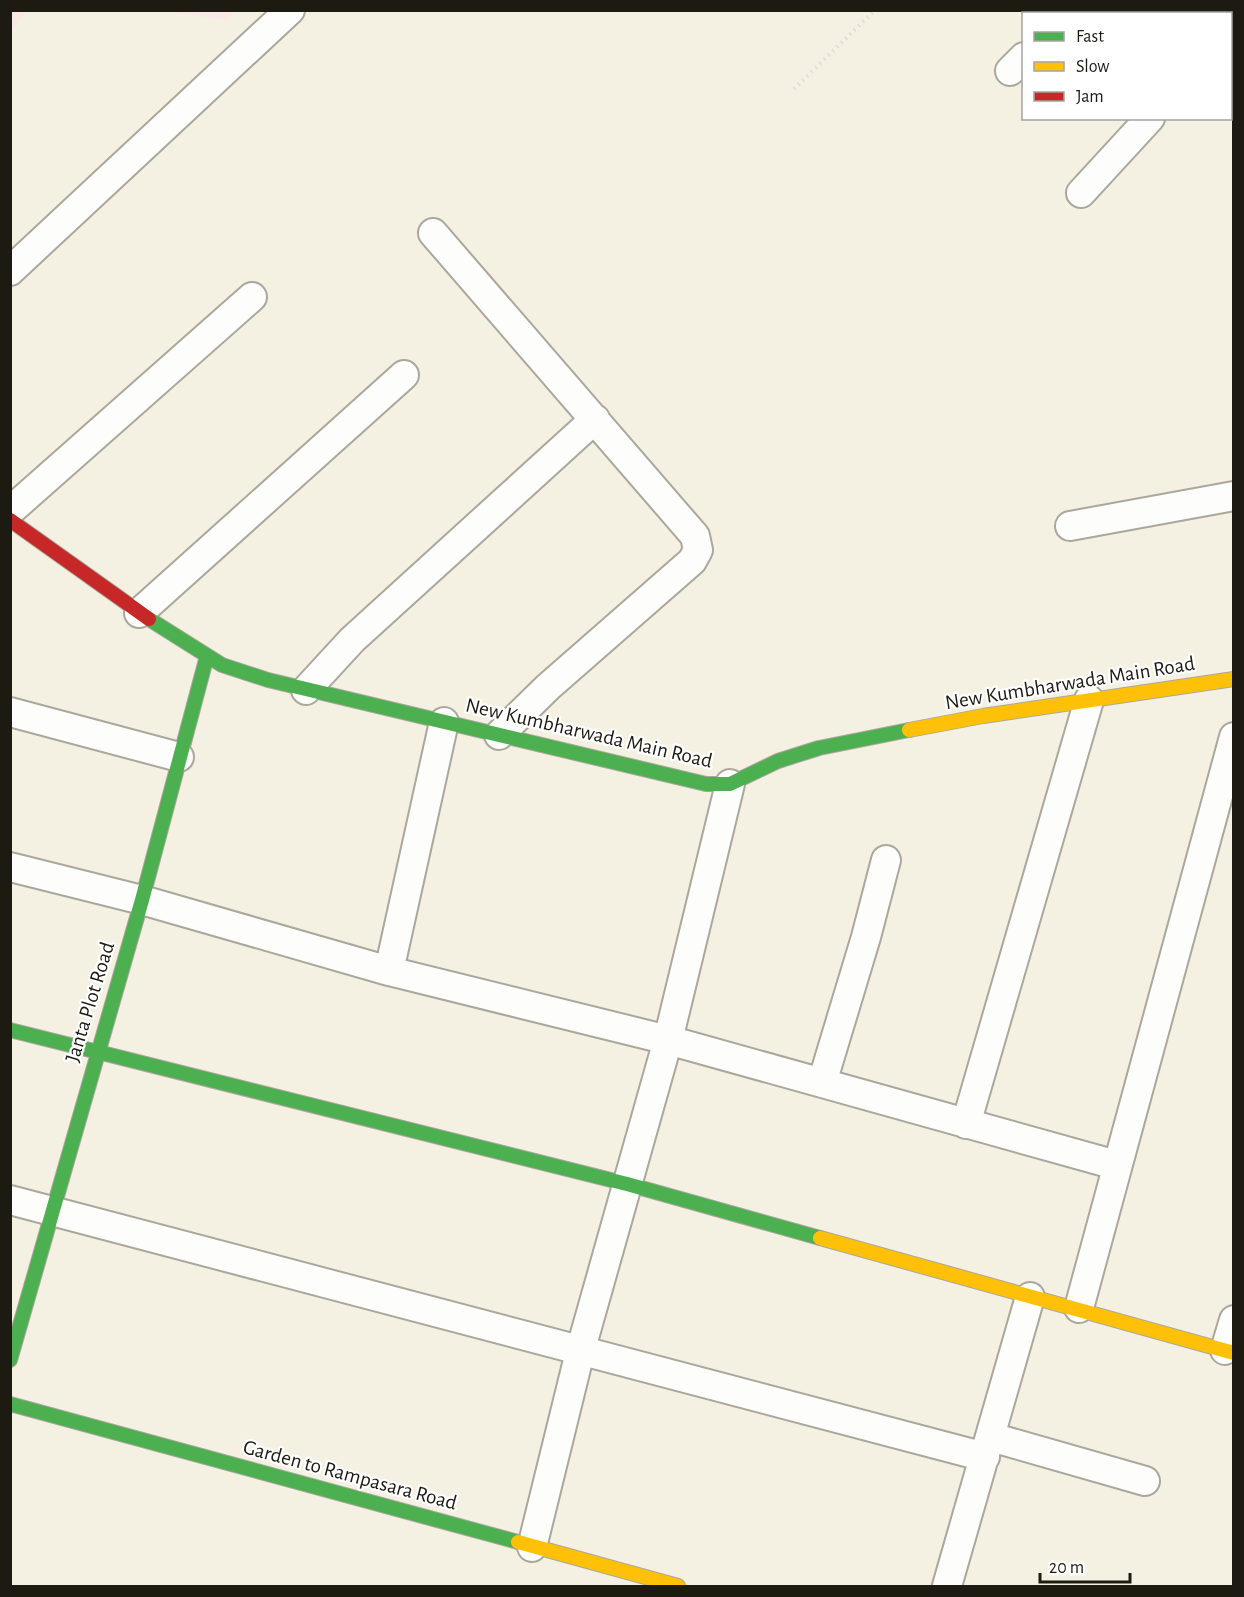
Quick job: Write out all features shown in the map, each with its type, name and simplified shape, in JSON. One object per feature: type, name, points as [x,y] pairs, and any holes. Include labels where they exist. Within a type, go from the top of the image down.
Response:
[{"type":"street","points":[[10,271],[290,10]]},
{"type":"street","points":[[1081,193],[1148,120]]},
{"type":"street","points":[[433,232],[695,536],[697,554],[692,561],[548,687],[499,735]]},
{"type":"street","points":[[10,511],[252,297]]},
{"type":"street","points":[[139,613],[404,375]]},
{"type":"street","points":[[306,690],[352,639],[595,419]]},
{"type":"street","points":[[1070,526],[1233,496]]},
{"type":"street","name":"New Kumbharwada Main Road","points":[[10,520],[139,613],[222,665],[306,690],[706,784],[730,784],[778,761],[819,748],[983,716],[1233,679]]},
{"type":"street","name":"Janta Plot Road","points":[[10,1360],[142,900],[207,656]]},
{"type":"street","points":[[966,1124],[1089,700]]},
{"type":"street","points":[[10,712],[179,757]]},
{"type":"street","points":[[389,971],[444,722]]},
{"type":"street","points":[[1079,1308],[1233,737]]},
{"type":"street","points":[[532,1547],[580,1352],[668,1040],[730,784]]},
{"type":"street","points":[[822,1083],[866,937],[886,860]]},
{"type":"street","points":[[10,867],[142,900],[389,971],[668,1040],[1116,1165]]},
{"type":"street","points":[[10,1030],[627,1184],[1229,1351],[1233,1320]]},
{"type":"street","points":[[10,1200],[580,1352],[1145,1481]]},
{"type":"street","points":[[947,1587],[1030,1297]]},
{"type":"street","name":"Garden to Rampasara Road","points":[[10,1404],[678,1587]]},
{"type":"path","points":[[794,90],[874,10]]},
{"type":"shaded area","points":[[10,11],[26,11],[11,30]]},
{"type":"shaded area","points":[[169,11],[235,11],[225,20]]},
{"type":"traffic: fast","points":[[149,619],[222,665],[268,680],[706,784],[730,784],[778,761],[819,748],[909,730]]},
{"type":"traffic: fast","points":[[10,1360],[142,900],[207,656]]},
{"type":"traffic: fast","points":[[10,1030],[627,1184],[820,1238]]},
{"type":"traffic: fast","points":[[10,1404],[518,1542]]},
{"type":"traffic: slow","points":[[909,730],[983,716],[1234,679]]},
{"type":"traffic: slow","points":[[820,1238],[1234,1353]]},
{"type":"traffic: slow","points":[[518,1542],[678,1586]]},
{"type":"traffic: jam","points":[[10,520],[149,619]]}]
